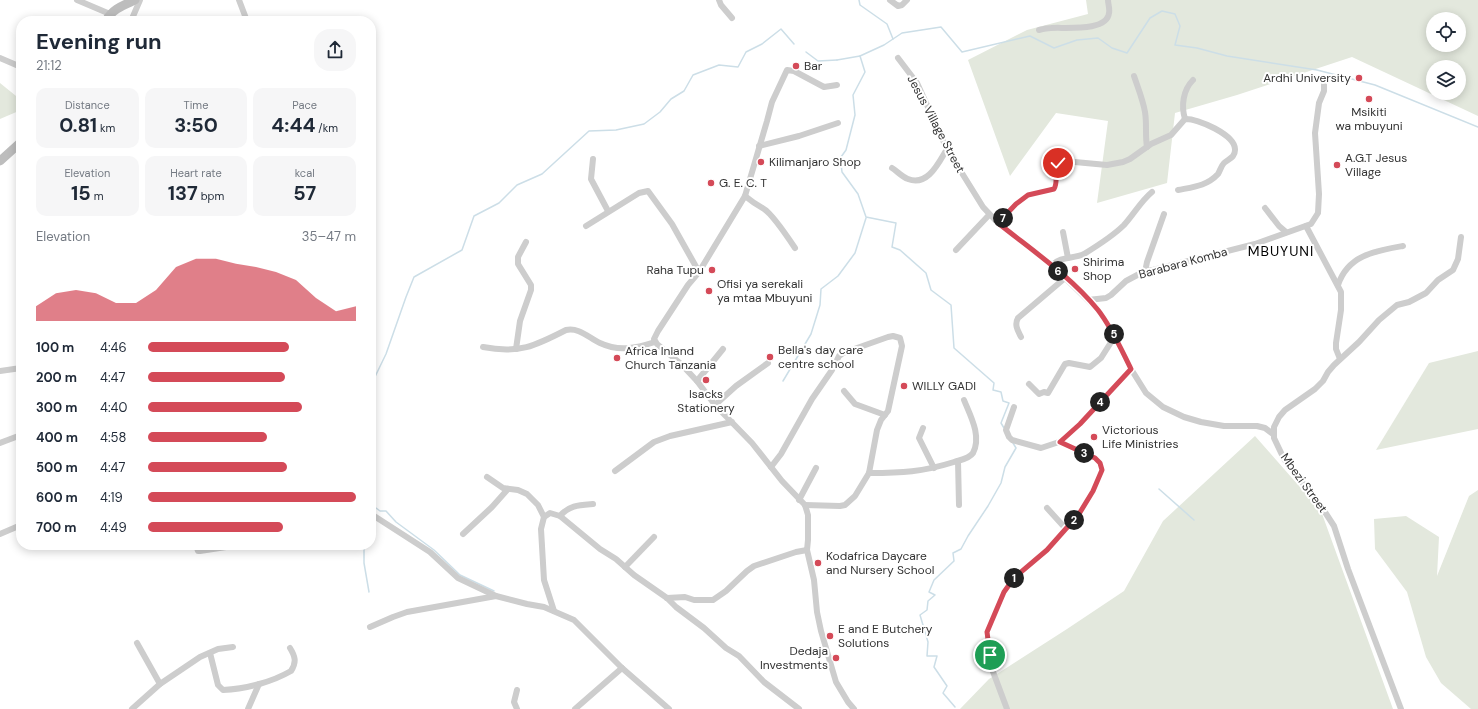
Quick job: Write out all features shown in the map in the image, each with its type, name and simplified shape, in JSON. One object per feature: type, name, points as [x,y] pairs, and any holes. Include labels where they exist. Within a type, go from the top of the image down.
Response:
[{"type":"street","points":[[77,0],[105,16]]},
{"type":"street","points":[[110,16],[118,8],[136,0]]},
{"type":"street","points":[[133,16],[140,0]]},
{"type":"street","points":[[239,0],[244,16]]},
{"type":"street","points":[[719,0],[721,5],[732,18]]},
{"type":"street","points":[[890,0],[898,6],[902,5],[907,0]]},
{"type":"street","points":[[1039,30],[1052,28],[1078,28],[1103,22],[1109,13],[1108,0]]},
{"type":"street","name":"Jesus Village Street","points":[[898,58],[917,83],[947,149],[990,215],[998,223],[1052,265],[1098,310],[1115,336],[1131,369],[1146,393],[1155,402],[1184,417],[1200,422],[1224,426],[1257,426],[1265,428],[1273,434]]},
{"type":"street","points":[[1,59],[16,65]]},
{"type":"street","points":[[837,85],[824,87],[794,71],[787,70],[772,102],[745,196],[699,272],[688,285],[655,336],[655,342],[681,364],[697,381],[715,405],[752,443],[805,505],[808,515],[807,550],[814,580],[817,612],[836,682],[854,709]]},
{"type":"street","points":[[1134,76],[1146,113],[1145,134],[1147,147]]},
{"type":"street","points":[[1185,120],[1183,112],[1185,93],[1188,85],[1193,80]]},
{"type":"street","points":[[1324,83],[1324,91],[1319,103],[1315,133],[1319,194],[1318,213],[1310,224],[1306,226],[1341,292],[1342,301],[1336,343],[1336,349],[1340,358]]},
{"type":"street","points":[[998,223],[1016,204],[1028,195],[1054,189],[1056,185],[1055,168],[1060,162],[1111,164],[1130,159],[1147,147],[1171,135],[1185,120],[1189,119],[1200,121],[1219,131],[1233,144],[1235,151],[1232,157],[1224,163],[1219,173],[1213,178],[1199,186],[1178,190]]},
{"type":"street","points":[[759,146],[799,136],[838,123]]},
{"type":"street","points":[[0,161],[16,147]]},
{"type":"street","points":[[892,168],[908,179],[922,179],[936,169],[947,149]]},
{"type":"street","points":[[593,159],[591,179],[608,211]]},
{"type":"street","points":[[586,226],[639,193],[648,191],[672,224],[699,272]]},
{"type":"street","points":[[1052,265],[1058,260],[1083,254],[1123,226],[1145,198],[1152,192]]},
{"type":"street","points":[[745,196],[764,209],[795,248]]},
{"type":"street","points":[[1265,208],[1286,232]]},
{"type":"street","points":[[1148,272],[1146,267],[1147,262],[1164,214]]},
{"type":"street","points":[[956,250],[990,215]]},
{"type":"street","name":"Barabara Komba","points":[[1088,300],[1106,298],[1126,281],[1141,273],[1255,244],[1306,226]]},
{"type":"street","points":[[1063,232],[1068,258]]},
{"type":"street","points":[[1273,434],[1274,427],[1286,410],[1315,390],[1340,358],[1359,342],[1379,320],[1397,305],[1409,302],[1426,293],[1438,280],[1453,270],[1458,259],[1461,236]]},
{"type":"street","points":[[516,349],[519,326],[531,290],[531,284],[518,264],[518,256],[526,242]]},
{"type":"street","points":[[1338,285],[1343,272],[1357,260],[1377,250],[1403,246]]},
{"type":"street","points":[[1021,337],[1017,328],[1018,318],[1065,278]]},
{"type":"street","points":[[483,347],[501,350],[531,346],[566,330],[572,329],[600,344],[616,348],[633,348],[655,342]]},
{"type":"street","points":[[771,467],[781,454],[801,416],[832,370],[839,356],[843,353],[893,336],[900,338],[902,346],[888,409],[877,430],[869,473],[855,496],[845,505],[805,505]]},
{"type":"street","points":[[1029,384],[1039,394],[1048,392],[1065,364],[1069,363],[1087,367],[1093,366],[1101,358],[1115,336]]},
{"type":"street","points":[[697,381],[723,349]]},
{"type":"street","points":[[715,405],[736,386],[768,363]]},
{"type":"street","points":[[0,370],[16,368]]},
{"type":"street","points":[[1014,407],[1006,430],[1012,440],[1041,448],[1060,442],[1080,424],[1131,369]]},
{"type":"street","points":[[844,391],[855,404],[885,415]]},
{"type":"street","points":[[869,473],[902,473],[934,468],[958,461],[971,454],[976,436],[973,422],[964,400]]},
{"type":"street","points":[[615,471],[659,440],[670,436],[732,422]]},
{"type":"street","points":[[923,428],[919,438],[934,468]]},
{"type":"street","name":"Mbezi Street","points":[[1273,434],[1284,460],[1323,509],[1334,526],[1348,569],[1401,709]]},
{"type":"street","points":[[0,443],[16,437]]},
{"type":"street","points":[[1007,709],[992,669],[987,632],[1004,592],[1011,581],[1047,550],[1079,514],[1093,491],[1102,470],[1100,463],[1095,458],[1060,442]]},
{"type":"street","points":[[958,461],[959,505]]},
{"type":"street","points":[[800,500],[816,468]]},
{"type":"street","points":[[487,477],[503,488],[518,490],[527,494],[538,505],[544,517],[541,529],[544,580],[554,611]]},
{"type":"street","points":[[463,534],[492,507],[508,489]]},
{"type":"street","points":[[560,516],[565,510],[574,506],[593,504]]},
{"type":"street","points":[[1047,508],[1066,529]]},
{"type":"street","points":[[544,517],[550,513],[560,516],[600,549],[667,598],[726,648],[739,656],[764,682],[799,709]]},
{"type":"street","points":[[376,517],[430,552],[458,578],[496,596],[527,604],[544,606],[574,620],[622,668],[669,709]]},
{"type":"street","points":[[0,534],[16,527]]},
{"type":"street","points":[[625,567],[654,537]]},
{"type":"street","points":[[667,598],[685,597],[694,600],[714,599],[754,566],[796,552],[807,550]]},
{"type":"street","points":[[370,627],[407,612],[496,596]]},
{"type":"street","points":[[137,643],[160,684]]},
{"type":"street","points":[[132,709],[160,684],[200,657],[218,649],[233,647]]},
{"type":"street","points":[[210,653],[218,685],[223,690],[259,684],[285,675],[291,671],[295,660],[294,654],[290,648]]},
{"type":"street","points":[[575,709],[622,668]]},
{"type":"street","points":[[248,709],[259,684]]},
{"type":"street","points":[[517,690],[514,702],[517,709]]},
{"type":"shaded area","points":[[1086,0],[1478,0],[1478,116],[1444,100],[1466,100],[1466,60],[1426,60],[1426,92],[1352,57],[1237,95],[1175,113],[1167,183],[1097,203],[1108,121],[1056,113],[1010,176],[968,60],[1027,30],[1088,14]]},
{"type":"shaded area","points":[[0,83],[16,96],[16,112],[0,119]]},
{"type":"shaded area","points":[[1478,351],[1478,429],[1376,450],[1429,363]]},
{"type":"shaded area","points":[[1255,436],[1321,511],[1393,709],[960,709],[989,679],[1124,591],[1163,521]]},
{"type":"shaded area","points":[[1478,490],[1478,709],[1471,709],[1441,683],[1426,657],[1407,592],[1375,549],[1374,519],[1406,516],[1439,537],[1437,576],[1469,496]]},
{"type":"waterway","points":[[859,0],[860,5],[887,24],[893,39]]},
{"type":"waterway","points":[[860,56],[884,45],[902,33],[941,27],[962,52],[1030,36],[1054,48],[1077,40],[1098,38],[1112,48],[1127,53],[1150,18],[1162,11],[1175,14],[1180,26],[1175,45],[1197,48],[1227,56],[1317,70],[1375,85],[1478,127]]},
{"type":"waterway","points":[[376,375],[386,354],[414,277],[462,250],[474,216],[499,203],[517,185],[542,174],[589,131],[616,130],[644,124],[660,112],[671,99],[684,91],[693,75],[719,65],[738,67],[746,52],[762,44],[781,29],[794,44]]},
{"type":"waterway","points":[[806,52],[818,61],[837,60]]},
{"type":"waterway","points":[[837,60],[860,56],[865,72],[853,95],[855,115],[846,150],[841,157],[842,172],[858,194],[866,217],[896,223],[892,247],[900,250],[926,273],[931,290],[951,305],[954,348],[994,383],[993,390],[1001,392],[1003,401],[1009,403],[1001,423],[1004,428]]},
{"type":"waterway","points":[[783,381],[811,334],[820,305],[821,289],[838,276],[855,253],[866,218]]},
{"type":"waterway","points":[[955,707],[943,693],[947,686],[934,667],[937,656],[927,656],[928,642],[920,615],[927,610],[928,601],[935,595],[929,592],[934,580],[954,561],[953,553],[961,549],[1001,483],[1005,467],[1016,448],[1013,443]]},
{"type":"waterway","points":[[1159,489],[1194,520]]},
{"type":"waterway","points":[[376,508],[380,511],[386,511],[396,522],[434,550],[460,575],[494,591]]},
{"type":"waterway","points":[[364,550],[364,563],[369,592]]},
{"type":"place","name":"Bar","points":[[796,66]]},
{"type":"place","name":"Ardhi University","points":[[1359,78]]},
{"type":"place","name":"Msikiti wa mbuyuni","points":[[1369,99]]},
{"type":"place","name":"Kilimanjaro Shop","points":[[761,162]]},
{"type":"place","name":"A.G.T Jesus Village","points":[[1337,165]]},
{"type":"place","name":"G. E. C. T","points":[[711,183]]},
{"type":"place","name":"Shirima Shop","points":[[1075,269]]},
{"type":"place","name":"Raha Tupu","points":[[712,270]]},
{"type":"place","name":"Ofisi ya serekali ya mtaa Mbuyuni","points":[[709,291]]},
{"type":"place","name":"Bella's day care centre school","points":[[770,357]]},
{"type":"place","name":"Africa Inland Church Tanzania","points":[[617,358]]},
{"type":"place","name":"Isacks Stationery","points":[[706,380]]},
{"type":"place","name":"WILLY GADI","points":[[904,386]]},
{"type":"place","name":"Victorious Life Ministries","points":[[1094,437]]},
{"type":"place","name":"Kodafrica Daycare and Nursery School","points":[[818,563]]},
{"type":"place","name":"E and E Butchery Solutions","points":[[830,636]]},
{"type":"place","name":"Dedaja Investments","points":[[836,658]]},
{"type":"district","name":"MBUYUNI","points":[[1281,251]]},
{"type":"route","points":[[990,655],[987,632],[1004,592],[1011,581],[1047,550],[1079,514],[1093,491],[1102,470],[1100,463],[1095,458],[1060,442],[1073,432],[1131,369],[1115,336],[1098,310],[1052,265],[998,223],[1016,204],[1028,195],[1056,188],[1055,168],[1058,163]]}]
